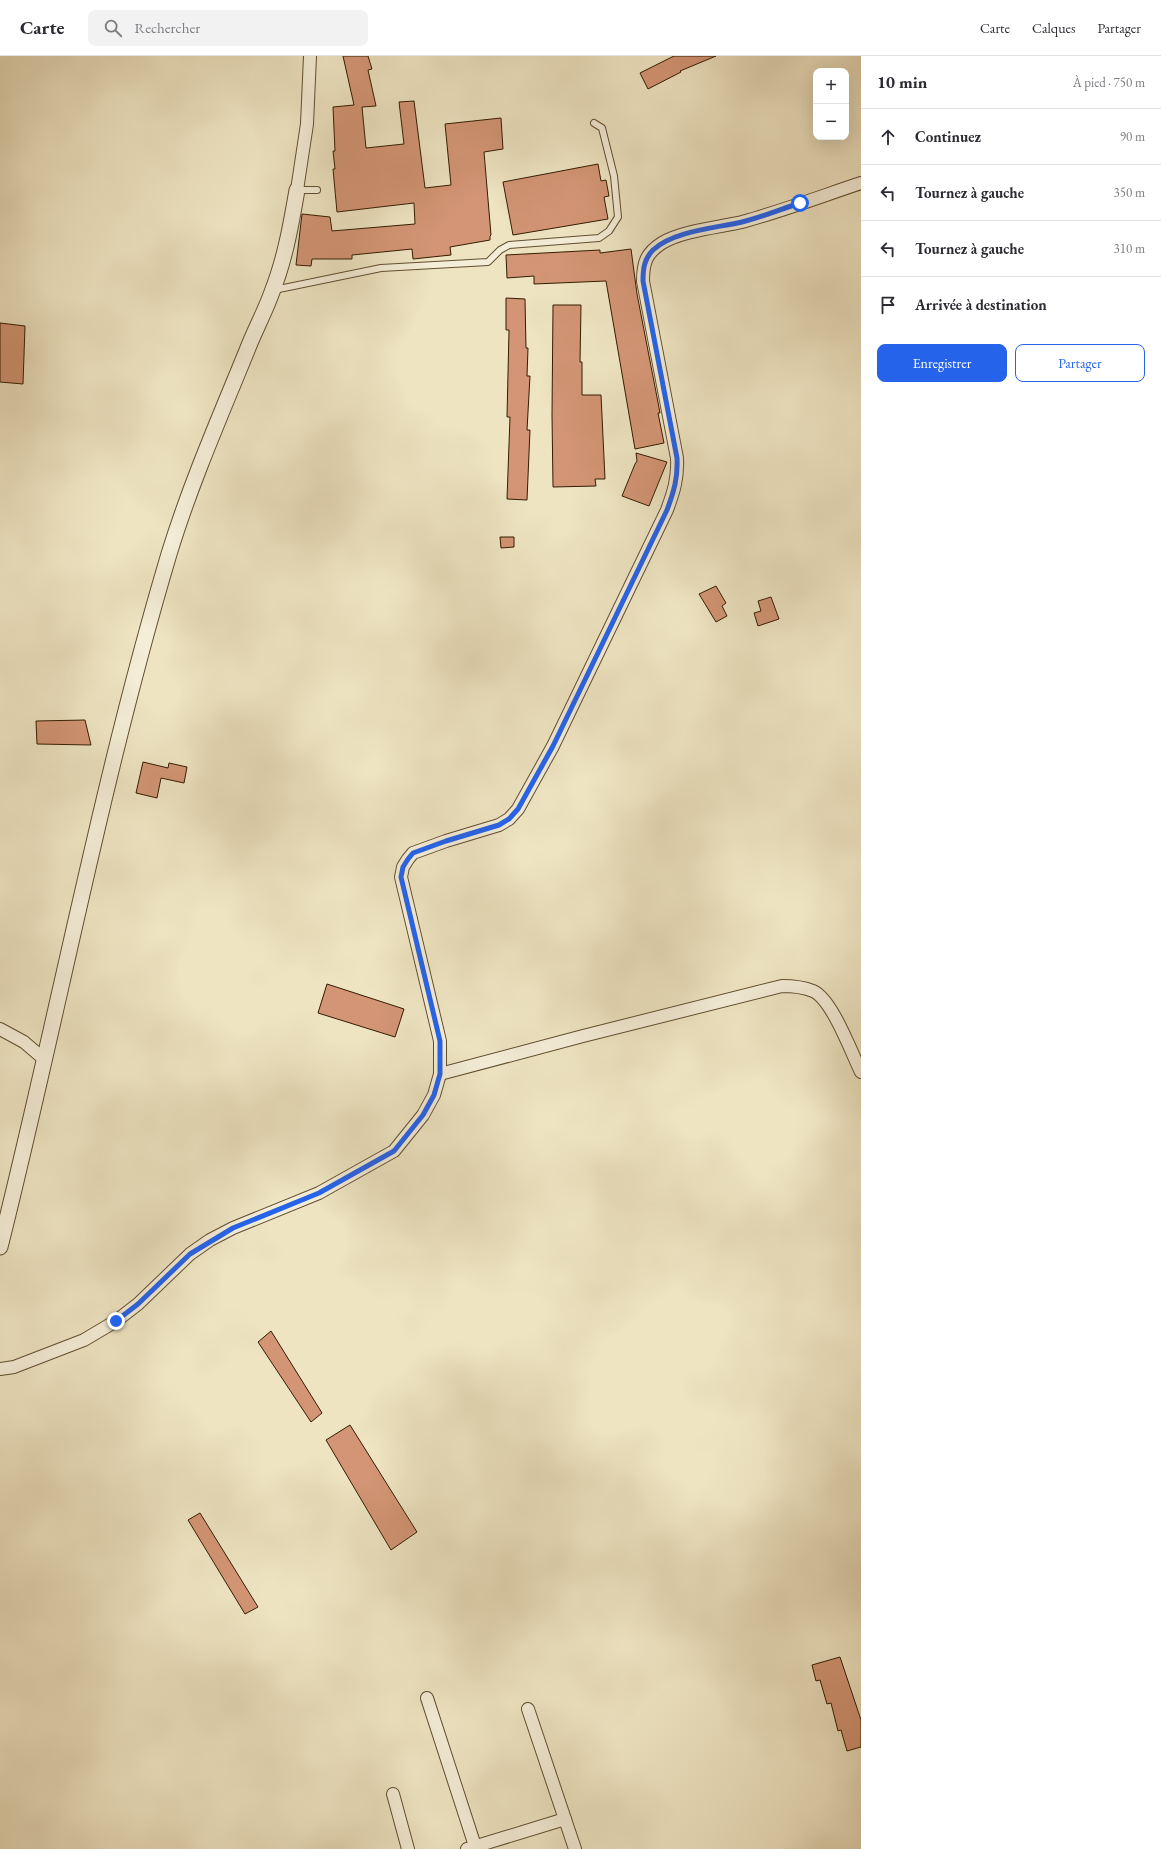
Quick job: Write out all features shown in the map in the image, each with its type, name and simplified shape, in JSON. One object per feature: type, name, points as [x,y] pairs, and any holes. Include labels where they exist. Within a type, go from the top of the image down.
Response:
[{"type":"street","points":[[0,1247],[45,1060],[89,862],[133,678],[167,561],[187,501],[273,291],[287,242],[297,190],[306,124],[310,56]]},
{"type":"street","points":[[0,1369],[14,1367],[84,1340],[116,1321],[138,1304],[190,1254],[210,1240],[233,1228],[319,1193],[394,1151],[423,1115],[434,1095],[440,1074],[440,1041],[401,877],[403,867],[413,853],[499,825],[509,819],[518,809],[553,746],[667,510],[674,492],[678,476],[677,458],[643,281],[643,266],[647,258],[663,242],[675,237],[743,221],[861,182]]},
{"type":"street","points":[[440,1074],[782,986],[798,987],[814,991],[828,1003],[861,1072]]},
{"type":"street","points":[[0,1029],[24,1042],[45,1060]]},
{"type":"street","points":[[427,1698],[473,1848],[564,1819]]},
{"type":"street","points":[[528,1709],[575,1849]]},
{"type":"street","points":[[393,1794],[408,1849]]},
{"type":"lane","points":[[273,291],[381,268],[488,262],[500,250],[509,245],[599,238],[609,231],[618,217],[614,176],[602,128],[594,123]]},
{"type":"lane","points":[[297,190],[317,190]]},
{"type":"building","points":[[343,56],[368,56],[372,69],[368,70],[376,106],[362,107],[366,148],[404,144],[399,102],[414,101],[425,188],[451,185],[445,124],[501,118],[503,149],[484,152],[491,235],[490,240],[450,247],[451,255],[413,259],[412,249],[352,255],[352,259],[312,259],[311,266],[296,265],[302,214],[330,217],[332,231],[415,224],[414,203],[337,212],[333,169],[335,169],[333,151],[335,151],[333,107],[354,105]]},
{"type":"building","points":[[674,56],[716,56],[680,71],[681,72],[648,89],[640,73]]},
{"type":"building","points":[[598,164],[601,181],[606,180],[609,196],[604,197],[608,219],[513,235],[503,182]]},
{"type":"building","points":[[631,249],[637,294],[660,413],[658,413],[664,443],[635,449],[606,281],[534,284],[534,276],[507,278],[506,255],[600,250],[600,253]]},
{"type":"building","points":[[506,298],[525,299],[526,348],[528,348],[527,376],[530,376],[527,430],[530,430],[527,500],[507,499],[510,417],[507,417],[509,330],[506,330]]},
{"type":"building","points":[[553,305],[581,305],[580,362],[582,362],[582,395],[601,395],[605,479],[595,479],[596,486],[553,487]]},
{"type":"building","points":[[0,323],[25,326],[23,384],[0,382]]},
{"type":"building","points":[[636,453],[667,462],[649,506],[622,496],[637,461]]},
{"type":"building","points":[[500,537],[514,537],[514,547],[501,548]]},
{"type":"building","points":[[716,586],[726,603],[722,606],[727,616],[716,622],[699,594]]},
{"type":"building","points":[[771,597],[779,619],[758,626],[754,613],[761,611],[758,601]]},
{"type":"building","points":[[85,720],[91,745],[37,744],[36,721]]},
{"type":"building","points":[[143,762],[168,768],[169,763],[187,767],[184,783],[161,778],[157,798],[136,793]]},
{"type":"building","points":[[327,984],[404,1009],[395,1037],[318,1013]]},
{"type":"building","points":[[271,1331],[322,1413],[311,1422],[258,1342]]},
{"type":"building","points":[[350,1425],[417,1532],[391,1550],[326,1440]]},
{"type":"building","points":[[200,1513],[258,1607],[245,1614],[188,1520]]},
{"type":"building","points":[[840,1657],[861,1720],[861,1747],[847,1751],[841,1730],[838,1731],[831,1703],[827,1704],[820,1680],[816,1681],[812,1665]]},
{"type":"route","points":[[116,1321],[138,1304],[190,1254],[210,1240],[233,1228],[319,1193],[394,1151],[423,1115],[434,1095],[440,1074],[440,1041],[401,877],[403,867],[413,853],[499,825],[509,819],[518,809],[553,746],[667,510],[674,492],[678,476],[677,458],[643,281],[643,266],[653,250],[663,242],[675,237],[743,221],[800,203]]}]
